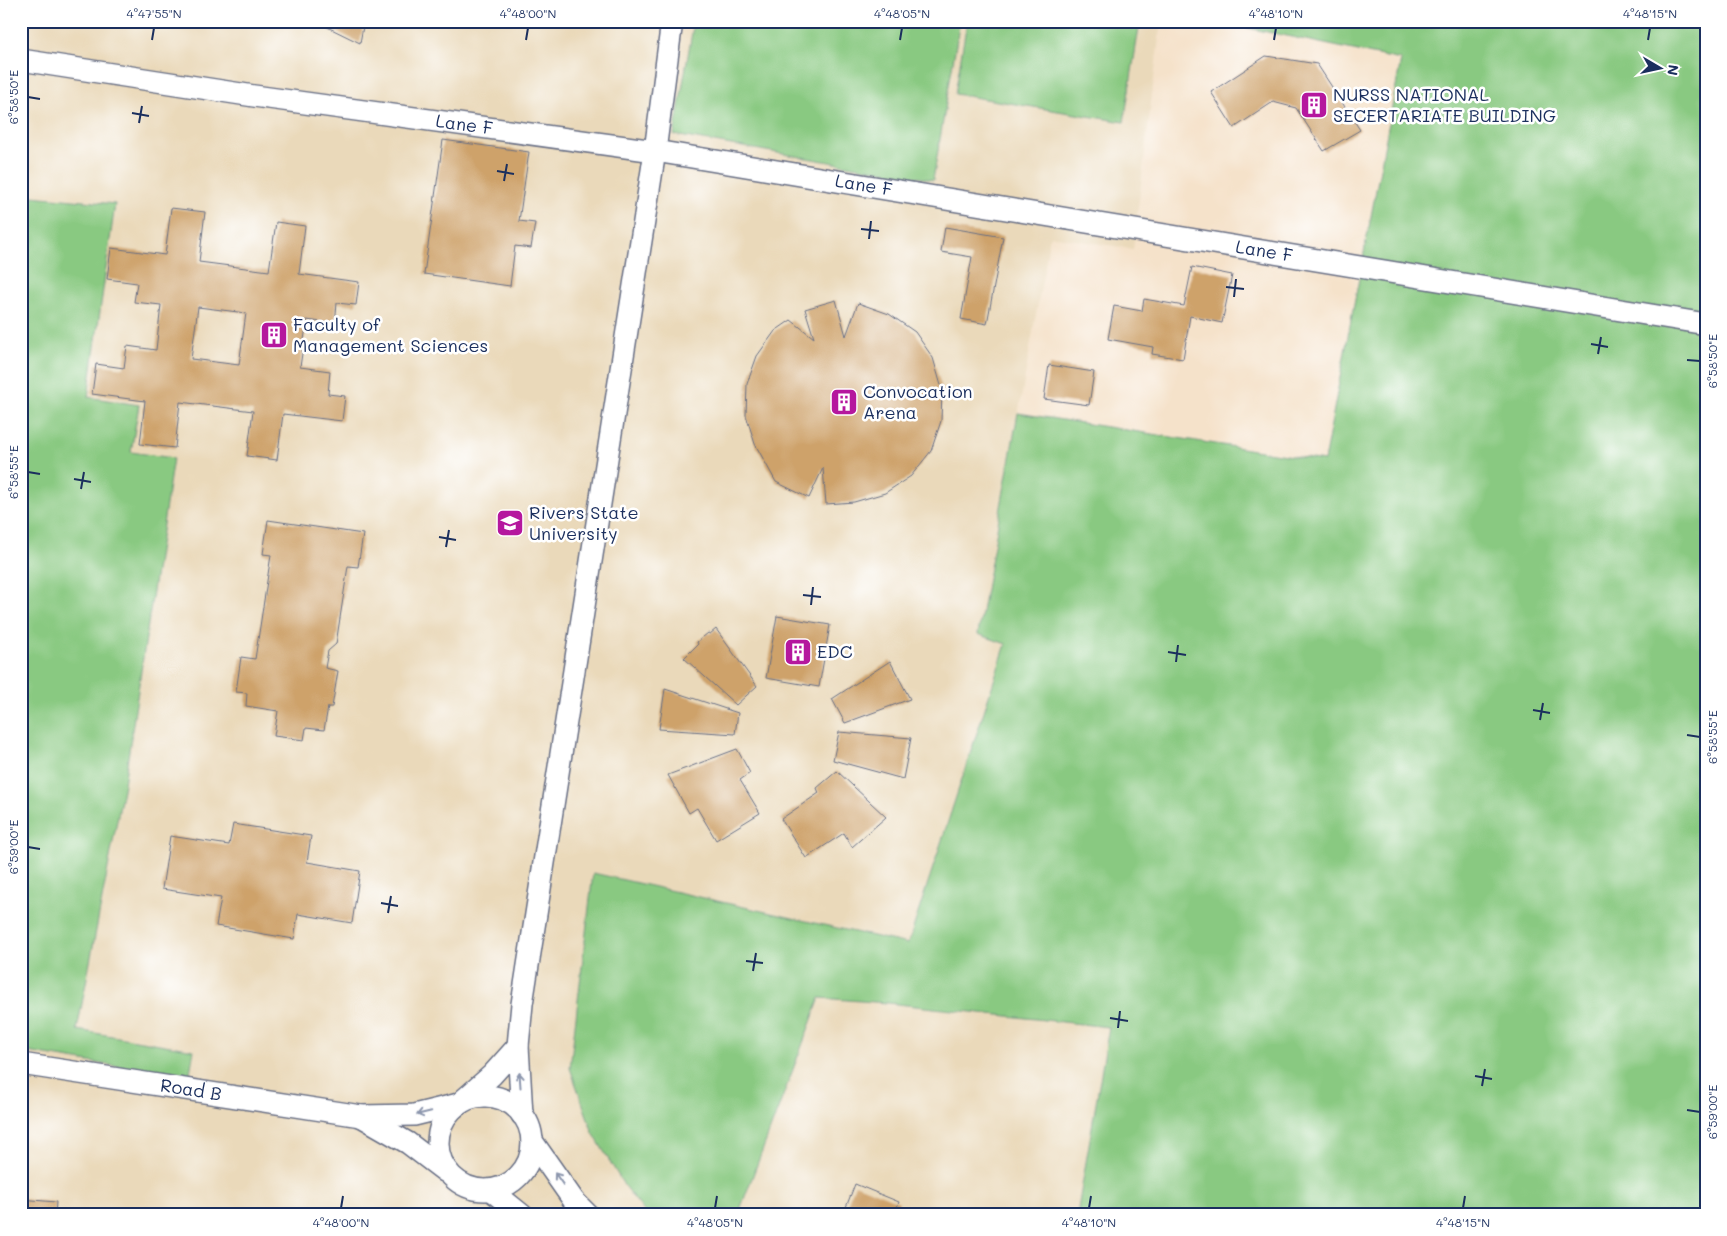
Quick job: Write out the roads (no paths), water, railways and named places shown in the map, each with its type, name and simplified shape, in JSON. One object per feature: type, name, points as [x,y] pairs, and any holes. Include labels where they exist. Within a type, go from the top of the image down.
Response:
[{"type":"street","points":[[522,1114],[518,1046],[526,974],[655,151],[672,21]]},
{"type":"street","name":"Lane F","points":[[21,60],[264,97],[655,151],[1706,324]]},
{"type":"street","points":[[453,1177],[444,1166],[439,1153],[438,1139],[442,1126],[449,1113],[492,1075],[518,1046]]},
{"type":"street","name":"Road B","points":[[21,1064],[361,1116]]},
{"type":"street","points":[[486,1096],[500,1098],[522,1114],[529,1127],[532,1141],[530,1155],[525,1168],[505,1186],[491,1190],[470,1188],[408,1143],[361,1116],[414,1115],[459,1104],[472,1098],[486,1096]]},
{"type":"street","points":[[532,1141],[574,1200],[588,1215]]},
{"type":"street","points":[[491,1190],[522,1215]]},
{"type":"place","name":"NURSS NATIONAL SECERTARIATE BUILDING","points":[[1314,105]]},
{"type":"place","name":"Faculty of Management Sciences","points":[[274,335]]},
{"type":"place","name":"Convocation Arena","points":[[844,402]]},
{"type":"place","name":"Rivers State University","points":[[510,523]]},
{"type":"place","name":"EDC","points":[[798,652]]}]
